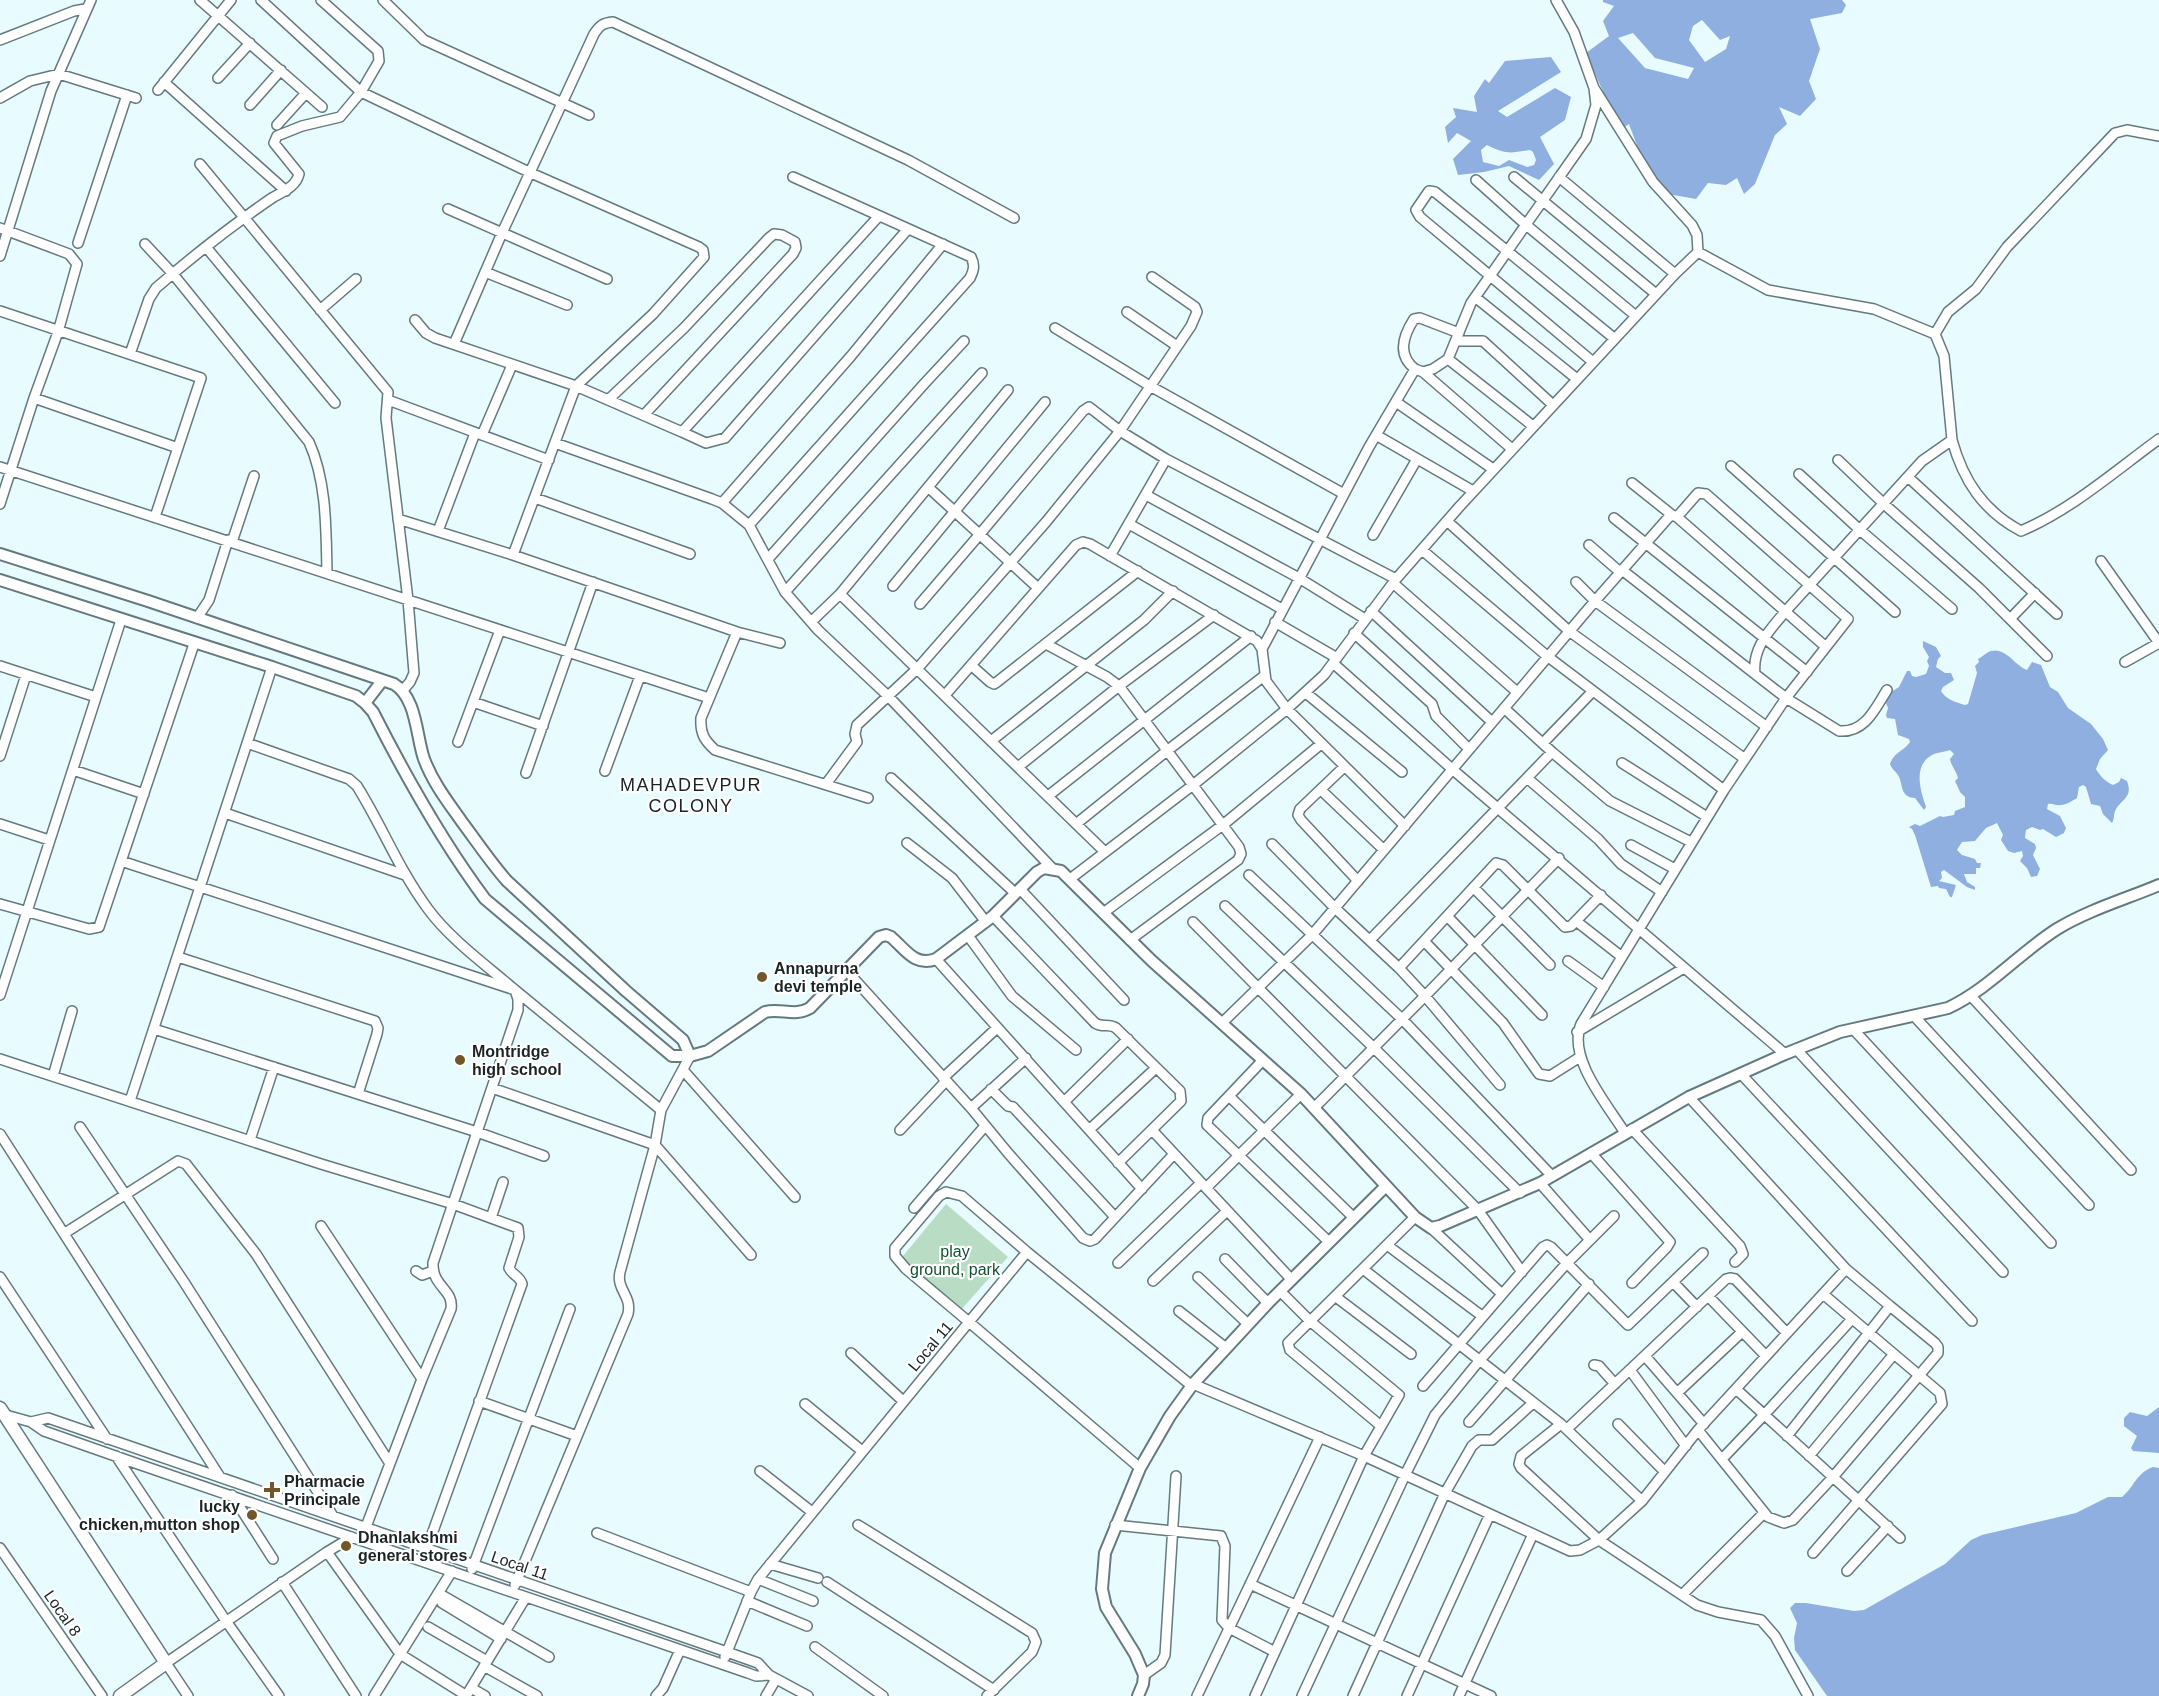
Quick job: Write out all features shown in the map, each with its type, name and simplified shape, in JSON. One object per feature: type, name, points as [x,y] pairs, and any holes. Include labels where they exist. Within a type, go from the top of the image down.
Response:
[{"type":"main road","points":[[1,1412],[166,1663],[120,1696]]},
{"type":"street","points":[[69,0],[74,10]]},
{"type":"street","points":[[0,256],[4,230],[39,123],[91,0]]},
{"type":"street","points":[[200,0],[322,107]]},
{"type":"street","points":[[158,90],[231,0]]},
{"type":"street","points":[[261,0],[361,92],[531,173],[699,247],[705,253],[653,314],[576,386],[513,555]]},
{"type":"street","points":[[130,354],[149,299],[156,288],[244,218],[286,192],[296,181],[299,174],[274,142],[276,136],[302,126],[340,117],[361,92],[379,61],[378,51],[321,0]]},
{"type":"street","points":[[383,0],[424,40],[589,115]]},
{"type":"street","points":[[1070,879],[1194,784],[1306,693],[1335,660],[1395,581],[1473,491],[1698,252],[1698,235],[1692,225],[1653,182],[1594,88],[1574,32],[1557,0]]},
{"type":"street","points":[[0,40],[74,10],[86,9]]},
{"type":"street","points":[[454,344],[502,233],[599,26],[605,22],[613,22],[908,160],[1014,218]]},
{"type":"street","points":[[218,78],[250,43]]},
{"type":"street","points":[[250,105],[281,70]]},
{"type":"street","points":[[0,98],[30,81],[59,74],[131,97],[78,243]]},
{"type":"street","points":[[164,82],[286,192]]},
{"type":"street","points":[[1405,826],[1287,709],[1264,676],[1262,649],[1376,435],[1396,402],[1419,371],[1433,369],[1448,359],[1475,297],[1586,139],[1596,105],[1594,88]]},
{"type":"street","points":[[277,125],[306,93]]},
{"type":"street","points":[[1935,334],[1947,312],[1976,289],[2007,247],[2115,133],[2127,130],[2159,136]]},
{"type":"street","points":[[200,165],[388,392],[386,418],[408,600],[414,673],[403,690]]},
{"type":"street","points":[[749,525],[969,278],[975,264],[971,257],[793,177]]},
{"type":"street","points":[[1514,177],[1656,294]]},
{"type":"street","points":[[1559,177],[1675,274]]},
{"type":"street","points":[[1476,180],[1636,316]]},
{"type":"street","points":[[1593,362],[1491,274],[1420,217],[1416,210],[1429,191],[1435,192],[1508,249],[1615,339]]},
{"type":"street","points":[[448,209],[607,279]]},
{"type":"street","points":[[682,432],[879,216]]},
{"type":"street","points":[[415,320],[426,333],[576,386],[706,443],[715,442],[724,438],[908,229]]},
{"type":"street","points":[[0,504],[77,269],[75,259],[69,254],[4,230]]},
{"type":"street","points":[[608,400],[684,328],[769,238],[774,234],[782,235],[795,242],[796,248],[793,254],[644,415]]},
{"type":"street","points":[[145,244],[309,442],[317,459],[321,482],[327,573]]},
{"type":"street","points":[[722,503],[851,357],[943,244]]},
{"type":"street","points":[[206,247],[335,403]]},
{"type":"street","points":[[1698,252],[1768,290],[1874,309],[1935,334],[1944,356],[1952,440],[1959,465],[1970,486],[1994,512],[2020,531],[2037,524],[2067,506],[2159,439]]},
{"type":"street","points":[[485,272],[567,305]]},
{"type":"street","points":[[826,784],[856,742],[857,725],[917,669],[1011,562],[1120,431],[1191,326],[1197,312],[1195,307],[1152,277]]},
{"type":"street","points":[[320,310],[356,279]]},
{"type":"street","points":[[1475,297],[1577,379]]},
{"type":"street","points":[[0,311],[201,378],[155,516]]},
{"type":"street","points":[[1127,312],[1177,346]]},
{"type":"street","points":[[1512,449],[1405,358],[1403,343],[1414,320],[1420,318],[1458,337],[1484,341],[1553,405]]},
{"type":"street","points":[[1055,328],[1150,386],[1344,494]]},
{"type":"street","points":[[768,559],[964,341]]},
{"type":"street","points":[[1448,359],[1533,426]]},
{"type":"street","points":[[438,531],[479,434],[512,365]]},
{"type":"street","points":[[785,592],[982,373]]},
{"type":"street","points":[[811,622],[840,594],[1008,390]]},
{"type":"street","points":[[34,398],[178,448]]},
{"type":"street","points":[[388,400],[549,460]]},
{"type":"street","points":[[893,586],[1045,402]]},
{"type":"street","points":[[1396,402],[1493,469]]},
{"type":"street","points":[[920,604],[1083,411],[1089,407],[1120,431],[1166,459],[1320,539],[1395,581],[1517,692]]},
{"type":"street","points":[[1376,435],[1473,491]]},
{"type":"street","points":[[1755,674],[1754,663],[1764,637],[1784,612],[1922,461],[1952,440]]},
{"type":"street","points":[[555,443],[722,503],[749,525],[785,592],[811,622],[888,696],[1052,868]]},
{"type":"street","points":[[1110,556],[1166,459]]},
{"type":"street","points":[[1373,535],[1417,459]]},
{"type":"street","points":[[1838,460],[1979,588],[2047,656]]},
{"type":"street","points":[[1731,466],[1895,612]]},
{"type":"street","points":[[0,467],[709,698]]},
{"type":"street","points":[[1799,474],[1952,609]]},
{"type":"street","points":[[197,618],[209,600],[254,477]]},
{"type":"street","points":[[1908,477],[2057,614]]},
{"type":"street","points":[[1632,483],[1674,516],[1826,647]]},
{"type":"street","points":[[928,487],[1038,588]]},
{"type":"street","points":[[1222,1023],[1312,935],[1547,656],[1645,544],[1698,493],[1706,494],[1848,619],[1786,698],[1744,759],[1691,842],[1577,1032],[1580,1057],[1629,1131],[1740,1246],[1743,1254],[1735,1262]]},
{"type":"street","points":[[1146,495],[1368,615],[1492,722]]},
{"type":"street","points":[[535,498],[690,554]]},
{"type":"street","points":[[1614,518],[1807,672]]},
{"type":"street","points":[[398,519],[513,555],[737,632],[780,643]]},
{"type":"street","points":[[1447,521],[1569,631],[1744,759]]},
{"type":"street","points":[[1129,524],[1282,609]]},
{"type":"street","points":[[945,695],[1076,545],[1083,542],[1251,636],[1262,649]]},
{"type":"street","points":[[1589,545],[1786,698],[1839,731],[1846,732],[1865,723],[1887,690]]},
{"type":"street","points":[[1422,550],[1547,656],[1724,790]]},
{"type":"street","points":[[0,554],[197,618],[403,690],[409,700],[424,757],[432,777],[494,866],[507,881],[626,991],[683,1040],[690,1056]]},
{"type":"street","points":[[2101,561],[2159,643],[2125,662]]},
{"type":"street","points":[[971,665],[994,684],[1138,571]]},
{"type":"street","points":[[0,580],[356,696],[373,712],[415,792],[485,899],[672,1056],[690,1056],[708,1052],[765,1012],[771,1010],[802,1012],[810,1008],[879,937],[891,937],[919,962],[927,963],[936,959],[969,937],[1037,872],[1044,868],[1061,871],[1130,940],[1315,1107],[1415,1217],[1431,1227],[1502,1294]]},
{"type":"street","points":[[526,773],[593,582]]},
{"type":"street","points":[[1576,582],[1595,601],[1767,727]]},
{"type":"street","points":[[991,741],[1144,620],[1173,591]]},
{"type":"street","points":[[2010,619],[2035,593]]},
{"type":"street","points":[[840,594],[1105,852]]},
{"type":"street","points":[[1018,767],[1119,686],[1214,615]]},
{"type":"street","points":[[0,995],[121,621]]},
{"type":"street","points":[[1275,622],[1335,660],[1452,769],[1559,858],[1785,1054]]},
{"type":"street","points":[[458,742],[500,630]]},
{"type":"street","points":[[737,632],[701,718],[700,731],[706,742],[716,750],[868,798]]},
{"type":"street","points":[[1354,633],[1432,704],[1436,717],[1469,749]]},
{"type":"street","points":[[1048,796],[1251,636]]},
{"type":"street","points":[[0,904],[89,929],[99,927],[194,644]]},
{"type":"street","points":[[1046,644],[1119,686],[1224,824],[1239,848],[1238,860],[1130,940]]},
{"type":"street","points":[[0,666],[96,697]]},
{"type":"street","points":[[130,1101],[272,667]]},
{"type":"street","points":[[0,756],[26,675]]},
{"type":"street","points":[[605,771],[639,676]]},
{"type":"street","points":[[1076,824],[1167,750],[1264,676]]},
{"type":"street","points":[[365,703],[382,681]]},
{"type":"street","points":[[1542,743],[1593,691]]},
{"type":"street","points":[[1306,693],[1402,772]]},
{"type":"street","points":[[473,702],[543,726]]},
{"type":"street","points":[[1504,708],[1610,801],[1691,842]]},
{"type":"street","points":[[247,743],[349,779],[357,786],[405,875],[439,923],[515,990],[661,1110]]},
{"type":"street","points":[[1103,913],[1224,824],[1321,744]]},
{"type":"street","points":[[1371,940],[1552,752]]},
{"type":"street","points":[[1622,763],[1707,817]]},
{"type":"street","points":[[1344,767],[1300,809],[1298,815],[1358,882]]},
{"type":"street","points":[[73,770],[144,794]]},
{"type":"street","points":[[891,778],[1017,891],[1124,1000]]},
{"type":"street","points":[[1527,778],[1598,839],[1621,864],[1662,891]]},
{"type":"street","points":[[1321,790],[1384,850]]},
{"type":"street","points":[[225,813],[405,875]]},
{"type":"street","points":[[0,824],[49,840]]},
{"type":"street","points":[[907,843],[952,878],[989,919],[1095,1023],[1099,1026],[1113,1026],[1180,1091],[1181,1101],[1118,1163]]},
{"type":"street","points":[[1272,844],[1399,968],[1500,1085]]},
{"type":"street","points":[[1631,845],[1675,869]]},
{"type":"street","points":[[1315,1107],[1559,858]]},
{"type":"street","points":[[121,861],[515,990]]},
{"type":"street","points":[[1399,968],[1498,863],[1529,890],[1562,926],[1569,927],[1600,895]]},
{"type":"street","points":[[1249,875],[1401,1019],[1552,1176]]},
{"type":"street","points":[[1431,1227],[1440,1226],[1520,1193],[1689,1097],[1824,1037],[1948,1008],[1971,996],[2058,928],[2159,885]]},
{"type":"street","points":[[1474,888],[1550,965]]},
{"type":"street","points":[[1225,906],[1373,1047],[1520,1193]]},
{"type":"street","points":[[1447,916],[1542,1015]]},
{"type":"street","points":[[1576,921],[1622,957]]},
{"type":"street","points":[[1193,922],[1478,1210],[1522,1272]]},
{"type":"street","points":[[969,937],[1012,996],[1076,1050]]},
{"type":"street","points":[[1424,941],[1503,1023],[1539,1074],[1550,1076],[1580,1057]]},
{"type":"street","points":[[178,957],[375,1021],[378,1028],[377,1034],[358,1094]]},
{"type":"street","points":[[936,959],[1142,1189]]},
{"type":"street","points":[[1568,961],[1604,987]]},
{"type":"street","points":[[1577,1032],[1684,968]]},
{"type":"street","points":[[846,970],[971,1108],[1083,1238],[1090,1241],[1095,1239],[1174,1154]]},
{"type":"street","points":[[188,1696],[166,1663],[327,1551],[356,1538],[365,1527],[451,1309],[452,1302],[434,1278],[434,1263],[518,1010],[515,990]]},
{"type":"street","points":[[1971,996],[2131,1170]]},
{"type":"street","points":[[53,1076],[72,1011]]},
{"type":"street","points":[[1914,1016],[2090,1205]]},
{"type":"street","points":[[900,1130],[945,1079],[997,1028]]},
{"type":"street","points":[[154,1029],[477,1132],[544,1156]]},
{"type":"street","points":[[1853,1029],[2051,1243]]},
{"type":"street","points":[[1065,1101],[1128,1039]]},
{"type":"street","points":[[1796,1049],[2003,1272]]},
{"type":"street","points":[[512,1592],[628,1314],[628,1299],[618,1279],[655,1145],[661,1110],[690,1056]]},
{"type":"street","points":[[971,1108],[1026,1058]]},
{"type":"street","points":[[0,1059],[321,1164],[453,1204],[518,1228],[519,1237],[509,1268],[522,1284],[427,1548]]},
{"type":"street","points":[[1263,1060],[1208,1118],[1206,1123],[1328,1240]]},
{"type":"street","points":[[250,1140],[274,1067]]},
{"type":"street","points":[[1090,1130],[1156,1068]]},
{"type":"street","points":[[683,1070],[795,1197]]},
{"type":"street","points":[[1741,1074],[1972,1320]]},
{"type":"street","points":[[492,1088],[655,1145],[751,1255]]},
{"type":"street","points":[[991,1089],[1008,1106],[1013,1107],[1115,1217]]},
{"type":"street","points":[[1118,1263],[1239,1156],[1301,1094]]},
{"type":"street","points":[[1229,1096],[1353,1217]]},
{"type":"street","points":[[1645,1356],[1677,1393],[1722,1459],[1764,1513],[1784,1523],[1793,1520],[1833,1477],[1938,1353],[1938,1347],[1846,1269],[1689,1097]]},
{"type":"street","points":[[914,1208],[985,1126]]},
{"type":"street","points":[[80,1127],[184,1282],[333,1516]]},
{"type":"street","points":[[1152,1130],[1291,1279]]},
{"type":"street","points":[[0,1134],[220,1477]]},
{"type":"street","points":[[1591,1153],[1670,1242],[1668,1247],[1632,1282]]},
{"type":"street","points":[[65,1233],[178,1161],[186,1164],[256,1254],[390,1462]]},
{"type":"street","points":[[491,1218],[503,1182]]},
{"type":"street","points":[[1540,1183],[1590,1240]]},
{"type":"street","points":[[1138,1696],[1143,1684],[1143,1675],[1135,1654],[1106,1607],[1102,1589],[1105,1553],[1140,1468],[1170,1416],[1192,1385],[1328,1240],[1386,1186]]},
{"type":"street","points":[[969,1322],[906,1269],[895,1256],[895,1248],[939,1196],[946,1192],[962,1196],[1027,1252],[1192,1385],[1364,1456],[1570,1551],[1580,1550],[1599,1540],[1642,1501],[1701,1427],[1846,1269]]},
{"type":"street","points":[[1153,1281],[1227,1211]]},
{"type":"street","points":[[1302,1696],[1405,1475],[1436,1415],[1479,1361],[1567,1263],[1614,1216]]},
{"type":"street","points":[[1381,1426],[1290,1350],[1288,1342],[1311,1322],[1415,1217]]},
{"type":"street","points":[[321,1226],[422,1379]]},
{"type":"street","points":[[1388,1245],[1482,1317]]},
{"type":"street","points":[[1423,1386],[1543,1246],[1548,1245],[1628,1325],[1703,1253]]},
{"type":"street","name":"Local 11","points":[[722,1664],[749,1596],[758,1580],[1027,1252]]},
{"type":"street","points":[[1225,1259],[1268,1302]]},
{"type":"street","points":[[1363,1269],[1564,1426],[1642,1501]]},
{"type":"street","points":[[416,1271],[422,1275],[433,1271]]},
{"type":"street","points":[[0,1277],[107,1438]]},
{"type":"street","points":[[1198,1277],[1248,1324]]},
{"type":"street","points":[[1787,1333],[1735,1279],[1726,1279],[1615,1384],[1564,1426],[1521,1456],[1519,1464],[1599,1540],[1697,1605],[1710,1610],[1761,1620],[1775,1636],[1808,1696]]},
{"type":"street","points":[[1673,1282],[1697,1307]]},
{"type":"street","points":[[1469,1422],[1589,1284]]},
{"type":"street","points":[[1255,1696],[1364,1456],[1399,1396],[1399,1393],[1311,1322],[1280,1291]]},
{"type":"street","points":[[1813,1553],[1942,1404],[1940,1393],[1823,1294]]},
{"type":"street","points":[[1708,1296],[1766,1356]]},
{"type":"street","points":[[1336,1297],[1411,1354]]},
{"type":"street","points":[[1787,1436],[1890,1306]]},
{"type":"street","points":[[469,1577],[570,1309]]},
{"type":"street","points":[[1179,1311],[1226,1348]]},
{"type":"street","points":[[1722,1459],[1852,1318]]},
{"type":"street","name":"Local 11","points":[[969,1322],[1140,1468]]},
{"type":"street","points":[[1677,1393],[1742,1332]]},
{"type":"street","points":[[851,1353],[903,1401]]},
{"type":"street","points":[[1809,1456],[1894,1354]]},
{"type":"street","points":[[1594,1365],[1599,1366],[1615,1384]]},
{"type":"street","points":[[1630,1370],[1686,1446]]},
{"type":"street","points":[[1736,1389],[1900,1538]]},
{"type":"street","points":[[479,1401],[577,1436]]},
{"type":"street","points":[[1353,1696],[1445,1493],[1472,1446],[1479,1440],[1492,1440],[1533,1403]]},
{"type":"street","points":[[805,1404],[862,1451]]},
{"type":"street","name":"Local 11","points":[[1,1412],[31,1422],[44,1431],[138,1464],[756,1676],[772,1677]]},
{"type":"street","name":"Local 11","points":[[31,1422],[48,1418],[427,1548],[758,1663],[772,1677]]},
{"type":"street","points":[[1618,1424],[1665,1472]]},
{"type":"street","points":[[1197,1696],[1320,1437]]},
{"type":"street","points":[[138,1464],[142,1450]]},
{"type":"street","points":[[116,1456],[279,1696]]},
{"type":"street","points":[[760,1470],[812,1512]]},
{"type":"street","points":[[1143,1675],[1161,1663],[1165,1655],[1176,1476]]},
{"type":"street","points":[[254,1503],[258,1491]]},
{"type":"street","points":[[232,1495],[273,1559]]},
{"type":"street","points":[[1682,1595],[1764,1513]]},
{"type":"street","points":[[1407,1696],[1490,1514]]},
{"type":"street","points":[[771,1564],[822,1580],[990,1693],[1032,1652],[1036,1642],[1032,1634],[858,1525]]},
{"type":"street","points":[[1115,1525],[1221,1536],[1225,1546],[1222,1620],[1229,1628],[1275,1652]]},
{"type":"street","points":[[1847,1571],[1888,1526]]},
{"type":"street","points":[[597,1533],[749,1596],[807,1626]]},
{"type":"street","points":[[1459,1696],[1533,1534]]},
{"type":"street","name":"Local 8","points":[[0,1548],[102,1696]]},
{"type":"street","points":[[327,1551],[400,1654],[468,1693],[485,1696]]},
{"type":"street","points":[[374,1696],[452,1571]]},
{"type":"street","points":[[758,1580],[813,1601]]},
{"type":"street","points":[[282,1582],[356,1696]]},
{"type":"street","points":[[1250,1584],[1491,1696]]},
{"type":"street","points":[[438,1593],[503,1635]]},
{"type":"street","points":[[468,1693],[526,1597]]},
{"type":"street","points":[[577,1614],[581,1601]]},
{"type":"street","points":[[442,1603],[549,1658]]},
{"type":"street","points":[[428,1627],[537,1696]]},
{"type":"street","points":[[815,1647],[883,1696]]},
{"type":"street","points":[[656,1696],[663,1688],[680,1650]]},
{"type":"street","points":[[766,1696],[772,1677],[808,1696]]},
{"type":"green space","name":"play ground, park","points":[[946,1204],[1008,1257],[960,1311],[898,1262]]},
{"type":"water","points":[[1603,0],[1842,0],[1846,5],[1842,13],[1810,19],[1820,49],[1809,81],[1816,99],[1800,116],[1779,107],[1787,124],[1775,135],[1755,184],[1744,194],[1737,178],[1726,185],[1708,183],[1696,199],[1668,194],[1645,167],[1629,124],[1622,129],[1617,123],[1586,53],[1609,36],[1603,21],[1614,6]],"holes":[[[1702,20],[1720,40],[1730,36],[1726,49],[1705,62],[1689,40],[1693,26]],[[1633,33],[1655,58],[1694,68],[1688,79],[1645,68],[1618,38]]]},
{"type":"water","points":[[1551,57],[1561,72],[1498,111],[1507,117],[1555,88],[1571,97],[1565,120],[1540,137],[1554,164],[1539,180],[1509,166],[1458,175],[1453,159],[1471,141],[1457,133],[1448,143],[1445,127],[1456,117],[1453,108],[1477,112],[1474,96],[1485,79],[1489,83],[1505,61]],"holes":[[[1487,145],[1508,152],[1530,150],[1536,160],[1534,165],[1527,167],[1509,160],[1499,166],[1483,162],[1481,150]]]},
{"type":"water","points":[[1923,641],[1936,647],[1941,656],[1936,667],[1945,673],[1951,673],[1954,680],[1941,691],[1948,699],[1965,705],[1968,704],[1977,673],[1975,666],[1979,662],[1978,659],[1988,652],[1996,650],[2006,654],[2027,670],[2032,662],[2041,665],[2050,687],[2058,692],[2068,708],[2091,724],[2103,739],[2108,750],[2100,759],[2096,769],[2099,774],[2113,785],[2121,778],[2127,781],[2128,794],[2116,809],[2112,823],[2103,814],[2100,806],[2091,804],[2086,787],[2083,785],[2079,787],[2077,798],[2071,802],[2063,805],[2048,804],[2047,809],[2060,816],[2066,828],[2064,833],[2056,837],[2043,829],[2032,827],[2026,830],[2025,838],[2035,844],[2036,848],[2033,855],[2040,869],[2037,876],[2031,877],[2027,868],[2020,861],[2023,856],[2022,851],[2014,853],[2008,851],[2001,840],[2003,835],[1997,823],[1986,828],[1975,841],[1962,842],[1957,850],[1962,855],[1981,863],[1980,868],[1976,868],[1976,874],[1964,874],[1967,882],[1975,887],[1975,890],[1967,887],[1944,870],[1941,872],[1942,878],[1939,881],[1956,885],[1952,897],[1946,889],[1938,886],[1931,887],[1915,835],[1909,827],[1915,824],[1920,826],[1940,816],[1954,815],[1955,811],[1965,807],[1965,797],[1955,781],[1958,778],[1951,764],[1950,759],[1954,754],[1950,750],[1934,754],[1922,766],[1920,780],[1926,807],[1924,810],[1915,798],[1904,793],[1899,777],[1890,764],[1910,742],[1909,739],[1898,735],[1895,719],[1887,718],[1886,715],[1888,708],[1886,703],[1891,692],[1899,687],[1907,671],[1916,677],[1926,674],[1929,657],[1923,647]]},
{"type":"water","points":[[2159,1407],[2159,1453],[2133,1451],[2131,1448],[2137,1436],[2124,1426],[2124,1418],[2130,1412],[2147,1416]]},
{"type":"water","points":[[2153,1467],[2159,1468],[2159,1696],[1827,1696],[1795,1650],[1794,1638],[1797,1623],[1790,1608],[1795,1603],[1854,1611],[1864,1610],[1945,1564],[1971,1540],[1982,1535],[2076,1513],[2108,1497],[2122,1497],[2139,1476]]},
{"type":"place","name":"Annapurna devi temple","points":[[762,977]]},
{"type":"place","name":"Montridge high school","points":[[460,1060]]},
{"type":"place","name":"Pharmacie Principale","points":[[272,1490]]},
{"type":"place","name":"lucky chicken,mutton shop","points":[[252,1515]]},
{"type":"place","name":"Dhanlakshmi general stores","points":[[346,1546]]},
{"type":"district","name":"MAHADEVPUR COLONY","points":[[691,795]]}]
